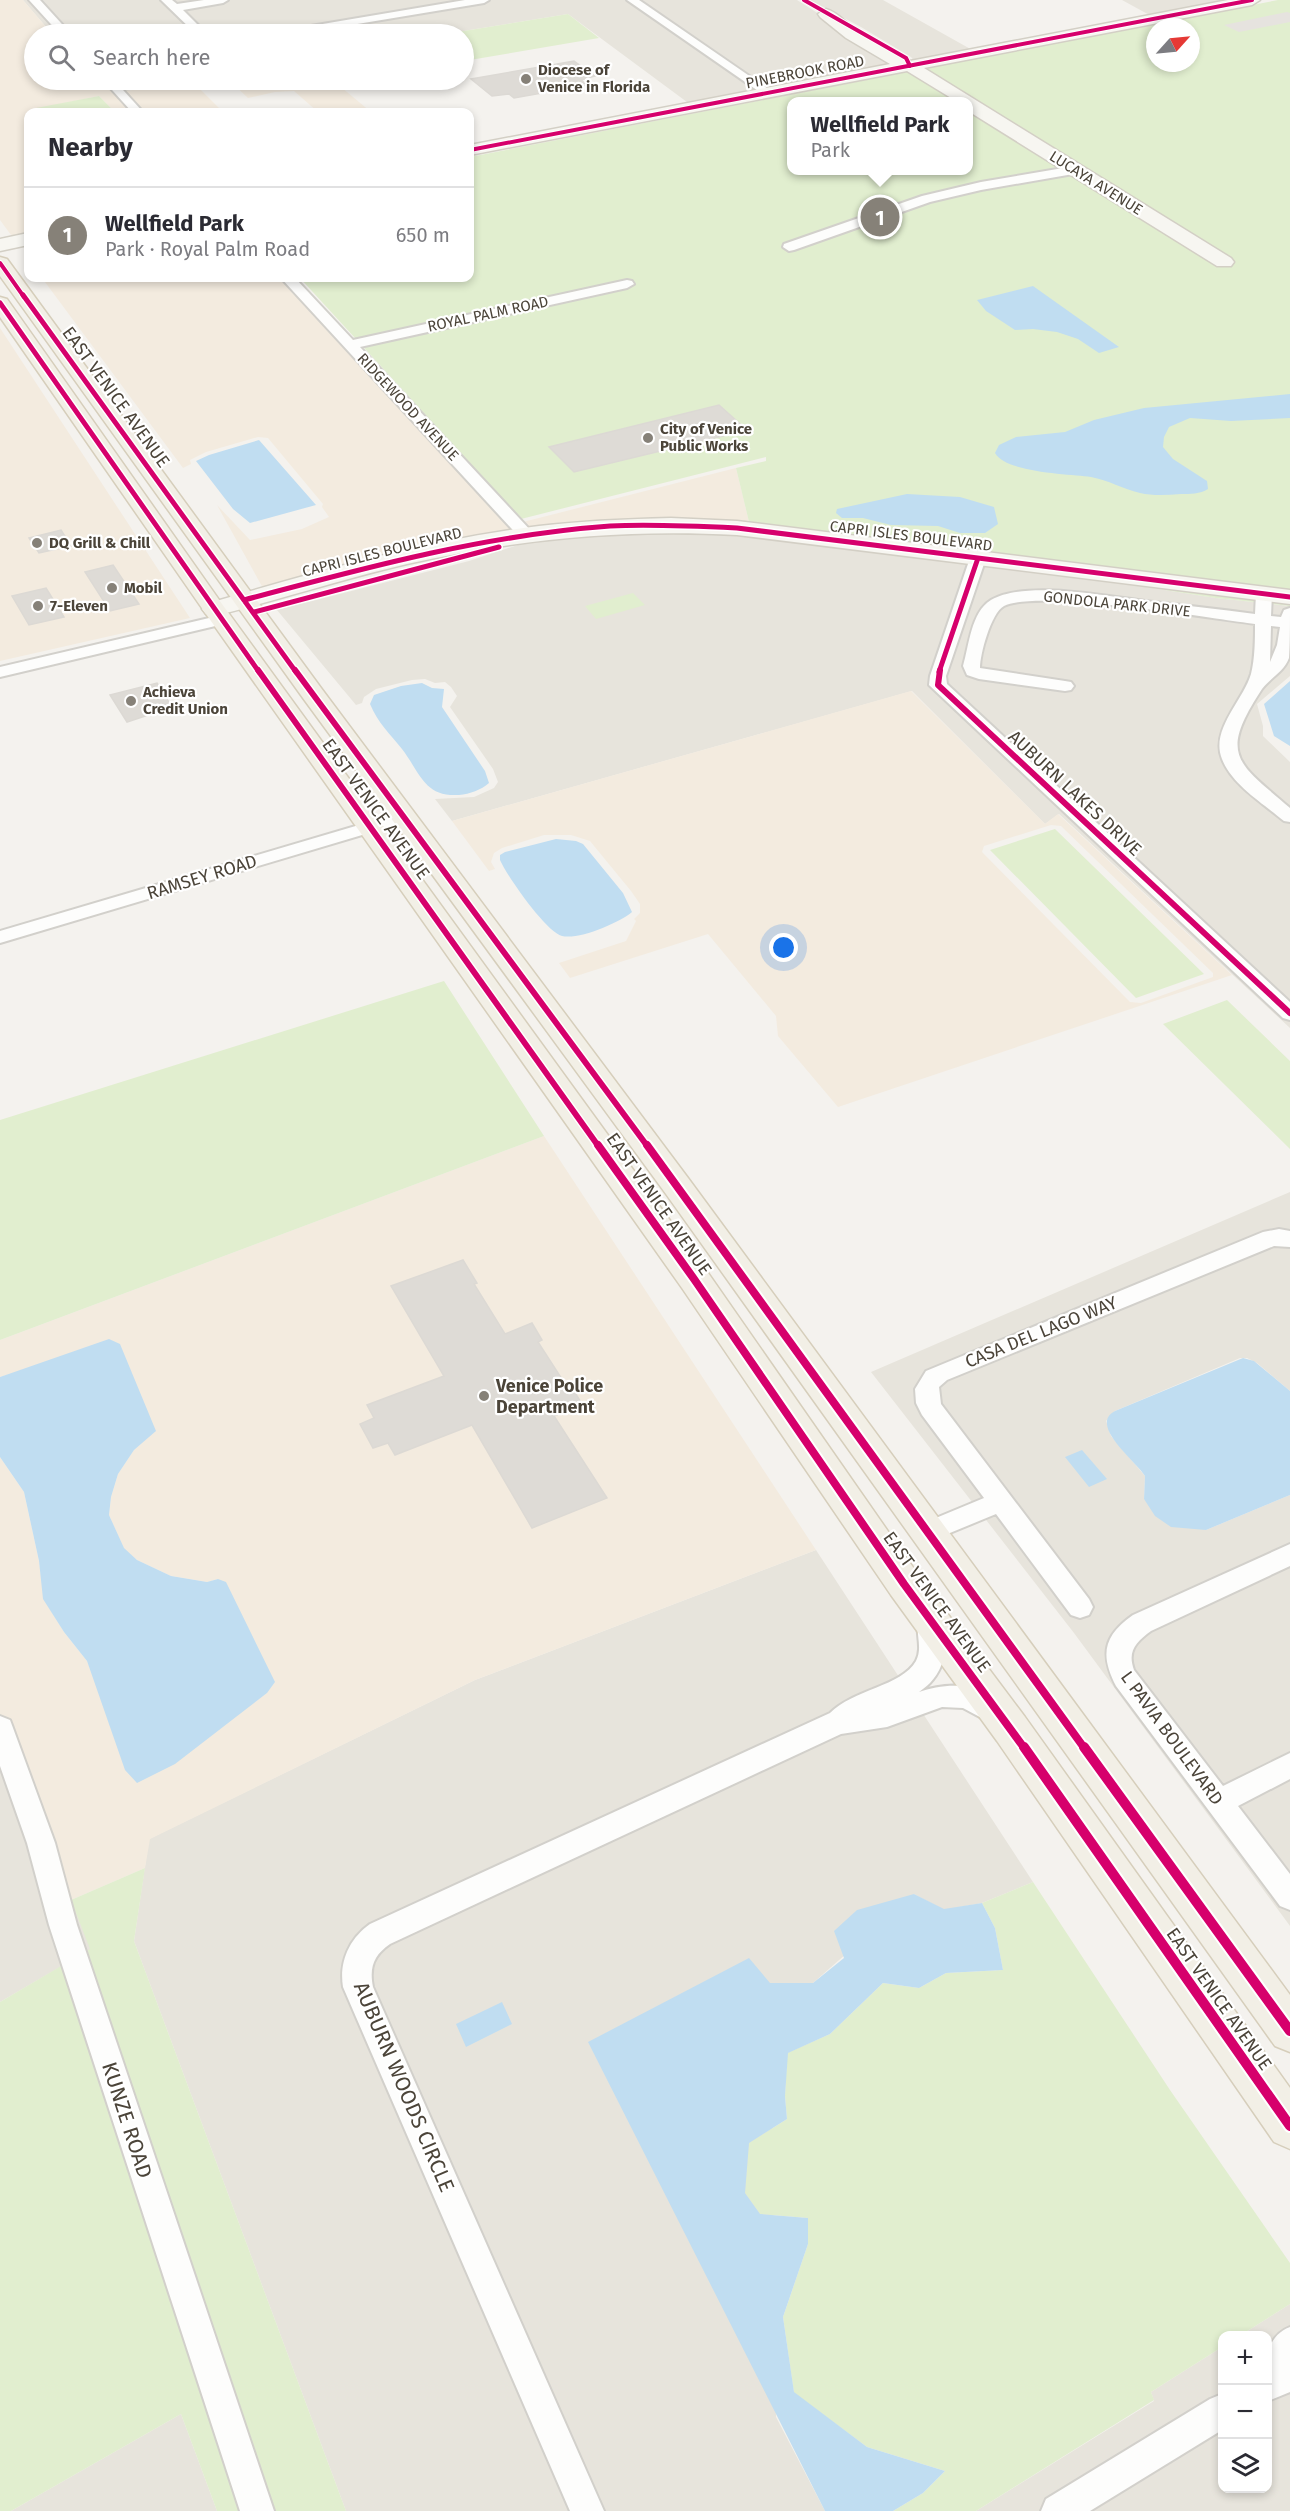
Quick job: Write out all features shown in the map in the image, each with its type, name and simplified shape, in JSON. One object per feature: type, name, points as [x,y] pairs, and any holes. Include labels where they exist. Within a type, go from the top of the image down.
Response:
[{"type":"main road","name":"EAST VENICE AVENUE","points":[[0,263],[249,606],[387,822],[489,992],[687,1269],[904,1584],[1011,1729],[1290,2126]]},
{"type":"main road","name":"EAST VENICE AVENUE","points":[[0,303],[218,614],[677,1186],[1290,2031]]},
{"type":"main road","points":[[36,354],[58,369],[83,395],[100,401]]},
{"type":"main road","points":[[68,400],[94,408],[129,456],[149,468]]},
{"type":"main road","points":[[489,992],[536,1033],[636,1166],[677,1186]]},
{"type":"street","points":[[34,0],[57,24]]},
{"type":"street","points":[[171,4],[223,0]]},
{"type":"street","points":[[341,24],[484,0]]},
{"type":"street","points":[[632,0],[768,93]]},
{"type":"street","name":"LUCAYA AVENUE","points":[[804,0],[826,14],[844,30],[893,60],[910,66],[960,97]]},
{"type":"street","name":"PINEBROOK ROAD","points":[[474,149],[1252,0]]},
{"type":"street","points":[[171,4],[192,24]]},
{"type":"street","points":[[117,90],[134,108]]},
{"type":"street","name":"LUCAYA AVENUE","points":[[973,105],[1224,262]]},
{"type":"street","points":[[789,247],[933,197],[1075,170]]},
{"type":"street","points":[[0,245],[24,240]]},
{"type":"street","name":"RIDGEWOOD AVENUE","points":[[292,282],[527,536]]},
{"type":"street","name":"ROYAL PALM ROAD","points":[[350,345],[627,284]]},
{"type":"street","name":"CAPRI ISLES BOULEVARD","points":[[218,614],[465,557],[527,536],[607,525],[680,524],[737,528],[1290,597]]},
{"type":"street","name":"AUBURN LAKES DRIVE","points":[[978,558],[938,676],[938,685],[1290,1013]]},
{"type":"street","name":"GONDOLA PARK DRIVE","points":[[1257,684],[1261,658],[1264,593]]},
{"type":"street","name":"GONDOLA PARK DRIVE","points":[[1065,686],[979,674],[973,671],[971,666],[989,610],[997,603],[1033,596],[1066,596],[1262,620],[1290,620],[1281,660],[1277,667],[1257,684],[1233,725],[1228,753],[1233,766],[1239,773],[1290,817]]},
{"type":"street","points":[[0,671],[218,614]]},
{"type":"street","name":"RAMSEY ROAD","points":[[0,937],[387,822]]},
{"type":"street","name":"CASA DEL LAGO WAY","points":[[1080,1607],[930,1408],[926,1397],[926,1387],[931,1379],[1271,1238],[1290,1239]]},
{"type":"street","points":[[927,1532],[1002,1501]]},
{"type":"street","name":"L PAVIA BOULEVARD","points":[[1290,1554],[1142,1623],[1124,1636],[1117,1652],[1120,1670],[1290,1897]]},
{"type":"street","name":"AUBURN WOODS CIRCLE","points":[[587,2511],[358,1987],[357,1961],[369,1942],[380,1934],[838,1722],[850,1711],[911,1682],[925,1671],[933,1655],[932,1629],[904,1584]]},
{"type":"street","name":"AUBURN WOODS CIRCLE","points":[[838,1722],[878,1718],[949,1693],[959,1694],[982,1704],[1011,1729]]},
{"type":"street","name":"KUNZE ROAD","points":[[0,1728],[40,1843],[63,1925],[257,2511]]},
{"type":"street","points":[[1218,1802],[1290,1765]]},
{"type":"street","points":[[1272,2372],[1290,2343]]},
{"type":"street","points":[[1272,2382],[1290,2375]]},
{"type":"street","points":[[1058,2511],[1218,2413]]},
{"type":"shaded area","points":[[0,0],[23,0],[43,24],[24,24],[24,90],[113,90],[116,93],[132,90],[201,90],[219,108],[111,108],[99,96],[41,108],[24,108],[24,237],[14,239],[0,220]]},
{"type":"shaded area","points":[[23,0],[797,0],[899,65],[691,105],[568,14],[474,29],[474,24],[43,24]]},
{"type":"shaded area","points":[[810,0],[883,0],[974,51],[915,62],[911,57],[861,27]]},
{"type":"shaded area","points":[[1122,0],[1240,0],[1153,17]]},
{"type":"shaded area","points":[[1290,13],[1290,22],[1239,32],[1224,25]]},
{"type":"shaded area","points":[[113,90],[132,90],[116,93]]},
{"type":"shaded area","points":[[239,90],[345,90],[366,108],[313,108],[294,91],[275,92],[248,98]]},
{"type":"shaded area","points":[[45,282],[291,282],[519,523],[736,468],[750,526],[606,521],[264,590],[217,505],[250,540],[302,529],[329,517],[322,507],[323,504],[268,438],[258,437],[206,452],[190,460],[191,464],[183,468]]},
{"type":"shaded area","points":[[0,328],[190,618],[0,661]]},
{"type":"shaded area","points":[[704,529],[1011,566],[1216,598],[1290,606],[1290,676],[1257,704],[1263,726],[1263,736],[1290,762],[1290,1028],[1059,814],[1045,824],[912,691],[452,821],[435,799],[474,797],[494,788],[498,782],[493,769],[450,707],[457,696],[451,687],[445,682],[412,680],[376,689],[364,697],[362,703],[356,705],[277,610],[469,561],[536,539]]},
{"type":"shaded area","points":[[911,691],[1045,824],[1058,814],[1232,975],[838,1107],[778,1036],[776,1016],[708,934],[570,978],[559,963],[626,941],[636,921],[634,919],[640,913],[640,904],[631,891],[590,841],[571,835],[544,835],[502,848],[494,853],[491,862],[495,869],[489,871],[452,821]],"holes":[[[1051,825],[1061,826],[1213,973],[1213,977],[1141,1003],[1130,1002],[982,852],[984,846]]]},
{"type":"shaded area","points":[[544,1136],[816,1550],[475,1680],[150,1839],[145,1868],[71,1900],[0,1719],[0,1457],[24,1492],[39,1561],[44,1599],[64,1632],[87,1661],[98,1689],[249,1706],[267,1693],[218,1579],[207,1582],[171,1576],[137,1560],[124,1549],[109,1515],[111,1497],[118,1474],[134,1450],[155,1431],[44,1363],[0,1377],[0,1340]]},
{"type":"shaded area","points":[[1290,1192],[1290,1391],[1257,1363],[1247,1358],[1240,1358],[1115,1411],[1106,1421],[1111,1436],[1145,1476],[1144,1499],[1206,1530],[1290,1495],[1290,1926],[1074,1633],[871,1372]]},
{"type":"shaded area","points":[[816,1550],[1033,1882],[982,1903],[944,1910],[914,1894],[813,1983],[770,1983],[776,2417],[825,2511],[346,2511],[134,1941],[149,1839],[475,1680]]},
{"type":"shaded area","points":[[0,1719],[91,1949],[0,2002]]},
{"type":"shaded area","points":[[1290,2304],[1290,2511],[976,2511],[1154,2401],[1151,2392],[1218,2350],[1218,2493],[1272,2493],[1272,2331],[1247,2331]]},
{"type":"shaded area","points":[[181,2414],[217,2511],[11,2511]]},
{"type":"green space","points":[[1278,0],[1290,0],[1290,592],[750,526],[736,468],[766,461],[766,457],[521,519],[304,282],[474,282],[474,156],[1146,26],[1146,72],[1200,72],[1200,18],[1185,18]]},
{"type":"green space","points":[[568,14],[599,38],[474,59],[474,29]]},
{"type":"green space","points":[[99,96],[111,108],[36,108]]},
{"type":"green space","points":[[1011,566],[1290,601],[1290,606],[1216,598]]},
{"type":"green space","points":[[633,593],[645,605],[596,619],[585,606]]},
{"type":"green space","points":[[1055,829],[1204,974],[1136,998],[990,850]]},
{"type":"green space","points":[[444,981],[544,1136],[0,1340],[0,1120]]},
{"type":"green space","points":[[1227,1000],[1290,1061],[1290,1149],[1163,1024]]},
{"type":"green space","points":[[145,1868],[134,1941],[346,2511],[217,2511],[181,2414],[11,2511],[0,2511],[0,2002],[90,1949],[71,1900]]},
{"type":"green space","points":[[1033,1882],[1170,2090],[1290,2263],[1290,2304],[1247,2331],[1218,2331],[1218,2350],[1151,2392],[1154,2400],[976,2511],[893,2511],[923,2493],[945,2471],[867,2447],[794,2393],[783,2317],[808,2244],[808,2218],[760,2214],[745,2193],[749,2143],[787,2119],[785,2096],[787,2053],[830,2034],[883,1983],[919,1988],[946,1973],[1003,1970],[995,1928],[982,1903]]},
{"type":"water","points":[[1033,286],[1119,347],[1099,353],[1078,339],[1057,332],[1033,329],[1015,330],[986,311],[977,300]]},
{"type":"water","points":[[1290,394],[1290,418],[1231,421],[1190,418],[1169,427],[1164,437],[1163,447],[1173,459],[1207,481],[1208,489],[1198,493],[1150,495],[1091,477],[1025,469],[1001,460],[995,453],[999,445],[1016,437],[1065,432],[1094,420],[1144,408]]},
{"type":"water","points":[[259,440],[316,505],[250,523],[233,509],[196,461]]},
{"type":"water","points":[[907,494],[960,497],[994,507],[998,524],[985,533],[960,533],[938,526],[891,525],[863,518],[842,518],[836,513],[837,509]]},
{"type":"water","points":[[1290,681],[1290,746],[1274,736],[1264,704]]},
{"type":"water","points":[[422,683],[432,688],[444,689],[442,707],[485,771],[489,783],[482,788],[471,793],[447,795],[431,788],[424,782],[402,749],[384,728],[370,704],[374,695],[401,686]]},
{"type":"water","points":[[556,839],[583,844],[623,893],[632,912],[609,925],[569,937],[562,936],[547,925],[510,878],[500,860],[500,855]]},
{"type":"water","points":[[109,1339],[120,1344],[156,1431],[134,1450],[118,1474],[111,1497],[109,1515],[124,1548],[137,1560],[171,1576],[207,1582],[218,1579],[226,1582],[275,1682],[267,1693],[175,1764],[137,1783],[125,1770],[87,1661],[64,1632],[43,1599],[39,1561],[24,1492],[0,1457],[0,1377]]},
{"type":"water","points":[[1243,1358],[1254,1361],[1290,1391],[1290,1495],[1206,1530],[1171,1527],[1155,1516],[1144,1499],[1145,1476],[1110,1434],[1107,1425],[1108,1417],[1115,1411]]},
{"type":"water","points":[[1082,1450],[1107,1479],[1089,1487],[1065,1457]]},
{"type":"water","points":[[914,1894],[944,1909],[982,1903],[995,1928],[1003,1970],[946,1973],[919,1988],[883,1983],[830,2034],[788,2053],[785,2096],[787,2119],[749,2143],[745,2193],[760,2214],[808,2218],[808,2244],[783,2317],[794,2392],[867,2447],[945,2471],[923,2493],[893,2511],[825,2511],[588,2042],[749,1958],[770,1983],[813,1983],[844,1958],[834,1931],[857,1910]]},
{"type":"water","points":[[502,2002],[512,2024],[466,2047],[456,2024]]},
{"type":"building","name":"Diocese of Venice in Florida","points":[[574,61],[595,76],[581,80],[587,85],[514,98],[509,94],[492,96],[474,81],[474,78]]},
{"type":"building","name":"City of Venice Public Works","points":[[719,405],[747,430],[574,472],[549,447]]},
{"type":"building","points":[[61,530],[71,546],[39,553],[29,538]]},
{"type":"building","name":"Mobil","points":[[113,565],[139,604],[110,611],[85,572]]},
{"type":"building","name":"7-Eleven","points":[[46,588],[64,617],[29,625],[12,596]]},
{"type":"building","name":"Achieva Credit Union","points":[[157,683],[172,707],[127,722],[110,695]]},
{"type":"building","name":"Venice Police Department","points":[[463,1260],[477,1283],[474,1284],[505,1334],[532,1323],[542,1340],[538,1342],[567,1387],[571,1386],[582,1404],[554,1416],[607,1498],[532,1528],[472,1425],[395,1455],[388,1443],[373,1448],[360,1424],[374,1418],[367,1405],[444,1376],[391,1286]]},
{"type":"cycle path","points":[[804,0],[906,58],[910,66]]},
{"type":"cycle path","points":[[474,149],[1252,0]]},
{"type":"cycle path","points":[[0,263],[312,693],[677,1186],[1290,2031]]},
{"type":"cycle path","points":[[0,303],[214,609],[694,1279],[904,1584],[1011,1729],[1290,2126]]},
{"type":"cycle path","points":[[244,600],[366,568],[488,542],[549,532],[610,526],[673,525],[737,528],[1290,597]]},
{"type":"cycle path","points":[[254,612],[499,547]]},
{"type":"cycle path","points":[[978,558],[938,676],[938,685],[1290,1013]]},
{"type":"place","name":"Diocese of Venice in Florida","points":[[526,79]]},
{"type":"place","name":"Wellfield Park","points":[[880,217]]},
{"type":"place","name":"City of Venice Public Works","points":[[648,438]]},
{"type":"place","name":"DQ Grill & Chill","points":[[37,543]]},
{"type":"place","name":"Mobil","points":[[112,588]]},
{"type":"place","name":"7-Eleven","points":[[38,606]]},
{"type":"place","name":"Achieva Credit Union","points":[[131,701]]},
{"type":"place","name":"Venice Police Department","points":[[484,1396]]}]
